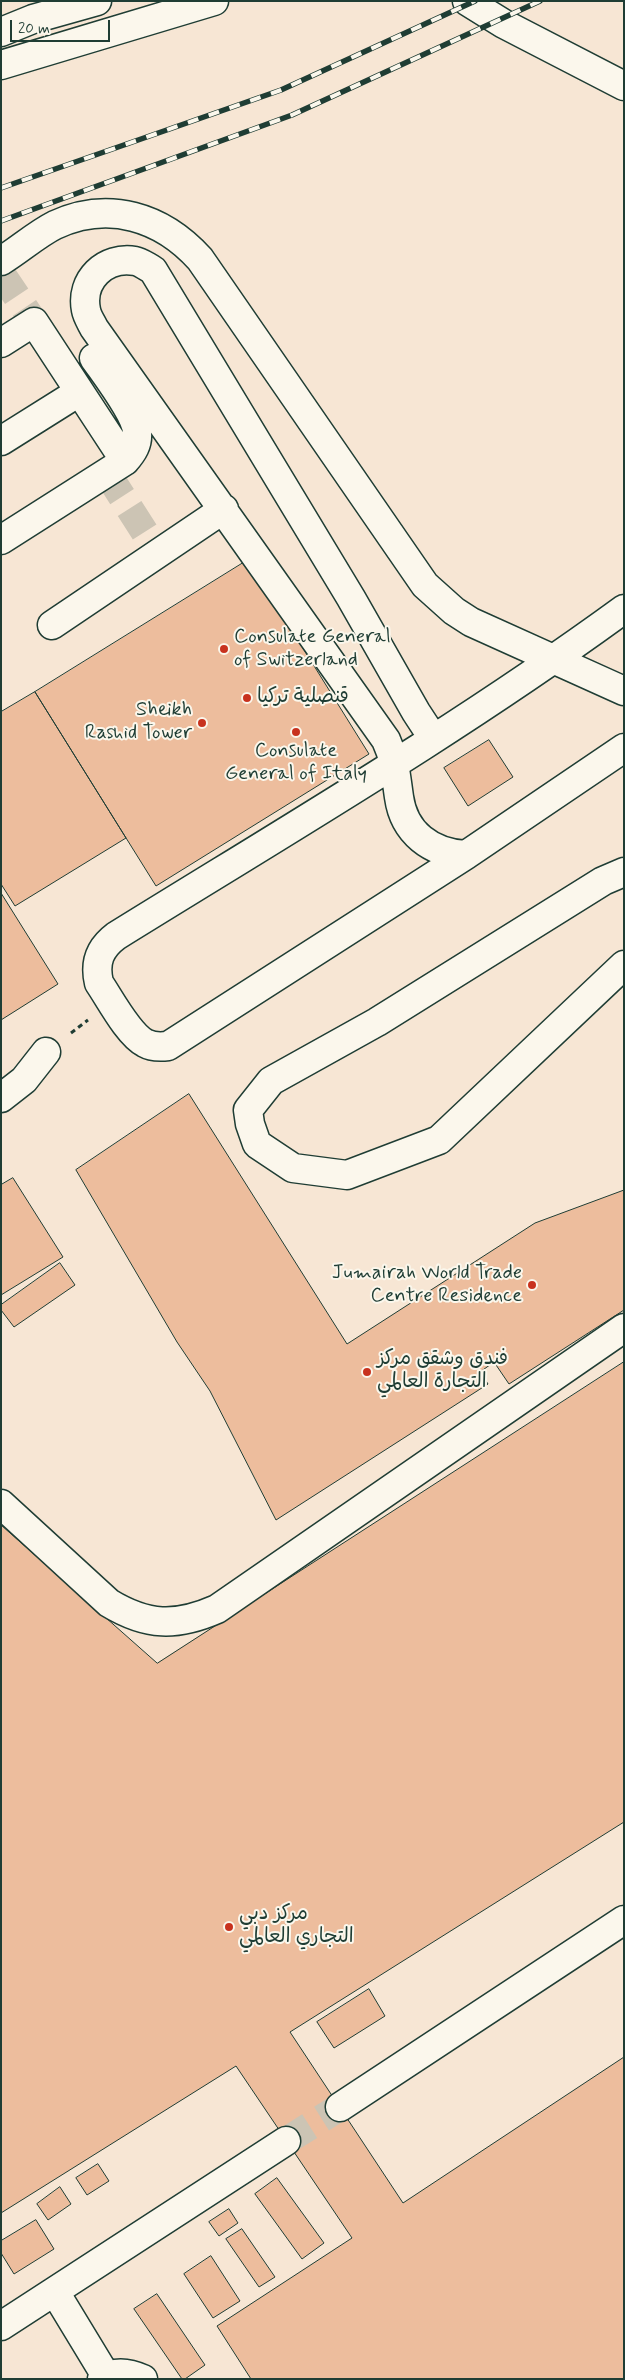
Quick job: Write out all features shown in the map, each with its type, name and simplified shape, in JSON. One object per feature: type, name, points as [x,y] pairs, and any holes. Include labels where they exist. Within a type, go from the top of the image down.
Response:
[{"type":"main road","points":[[1,32],[33,19],[97,1]]},
{"type":"main road","points":[[9,62],[214,1]]},
{"type":"main road","points":[[467,1],[504,24],[624,86]]},
{"type":"main road","points":[[1,261],[55,225],[92,214],[130,215],[165,228],[178,237],[200,259],[424,585],[454,611],[471,622],[624,691]]},
{"type":"main road","points":[[433,738],[416,712],[346,589],[153,270],[137,261],[120,260],[103,266],[91,278],[84,294],[86,312],[94,328],[386,740],[395,762],[402,812],[410,827],[420,839],[434,848],[450,854],[466,855]]},
{"type":"main road","points":[[1,343],[34,322],[125,461]]},
{"type":"main road","points":[[1,540],[125,461],[137,443],[134,419],[77,331]]},
{"type":"main road","points":[[1,442],[80,392]]},
{"type":"main road","points":[[52,625],[224,509]]},
{"type":"main road","points":[[624,609],[554,661],[109,942],[99,956],[96,974],[99,983],[136,1037],[156,1047],[168,1046],[466,855],[624,748]]},
{"type":"main road","points":[[624,872],[603,881],[377,1022],[271,1081],[248,1110],[250,1124],[257,1144],[294,1168],[347,1176],[439,1140],[624,965]]},
{"type":"main road","points":[[1,1098],[24,1080],[46,1052]]},
{"type":"main road","points":[[1,1504],[109,1603],[125,1613],[143,1619],[162,1622],[200,1617],[217,1609],[624,1328]]},
{"type":"main road","points":[[340,2107],[624,1920]]},
{"type":"main road","points":[[1,2326],[286,2142]]},
{"type":"main road","points":[[55,2292],[104,2378],[119,2373],[132,2374],[144,2379]]},
{"type":"path","points":[[46,1052],[112,1002]]},
{"type":"building","name":"Sheikh Rashid Tower","points":[[248,560],[369,754],[156,886],[35,692]]},
{"type":"building","points":[[35,692],[126,838],[15,906],[1,884],[1,712]]},
{"type":"building","points":[[489,740],[513,777],[468,806],[444,768]]},
{"type":"building","points":[[1,893],[58,984],[1,1020]]},
{"type":"building","name":"Jumairah World Trade Centre Residence","points":[[189,1094],[347,1344],[535,1223],[624,1190],[624,1310],[509,1384],[494,1362],[480,1372],[488,1384],[276,1520],[210,1391],[177,1342],[76,1170]]},
{"type":"building","points":[[13,1178],[63,1257],[1,1295],[1,1185]]},
{"type":"building","points":[[60,1263],[75,1285],[14,1327],[1,1310],[1,1305]]},
{"type":"building","name":"مركز دبي التجاري العالمي","points":[[624,1362],[624,1822],[290,2032],[403,2203],[624,2057],[624,2379],[251,2379],[217,2326],[352,2238],[236,2066],[1,2213],[1,1525],[157,1663]]},
{"type":"building","points":[[369,1989],[385,2016],[334,2048],[317,2022]]},
{"type":"building","points":[[98,2164],[109,2181],[87,2195],[76,2178]]},
{"type":"building","points":[[277,2178],[324,2243],[302,2259],[255,2194]]},
{"type":"building","points":[[60,2187],[71,2204],[48,2220],[37,2204]]},
{"type":"building","points":[[229,2209],[238,2223],[219,2236],[209,2222]]},
{"type":"building","points":[[36,2220],[54,2249],[14,2274],[1,2253],[1,2241]]},
{"type":"building","points":[[242,2229],[275,2277],[259,2287],[226,2239]]},
{"type":"building","points":[[211,2256],[240,2301],[213,2318],[184,2274]]},
{"type":"building","points":[[157,2294],[205,2365],[185,2379],[182,2379],[134,2309]]},
{"type":"tunnel","points":[[1,273],[34,322]]},
{"type":"tunnel","points":[[107,473],[158,553]]},
{"type":"tunnel","points":[[286,2141],[340,2107]]},
{"type":"railway","points":[[1,188],[281,90],[475,1]]},
{"type":"railway","points":[[1,221],[292,115],[540,1]]},
{"type":"place","name":"Consulate General of Switzerland","points":[[224,649]]},
{"type":"place","name":"قنصلية تركيا","points":[[247,698]]},
{"type":"place","name":"Sheikh Rashid Tower","points":[[202,723]]},
{"type":"place","name":"Consulate General of Italy","points":[[296,732]]},
{"type":"place","name":"Jumairah World Trade Centre Residence","points":[[532,1285]]},
{"type":"place","name":"فندق وشقق مركز التجارة العالمي","points":[[367,1372]]},
{"type":"place","name":"مركز دبي التجاري العالمي","points":[[229,1927]]}]
